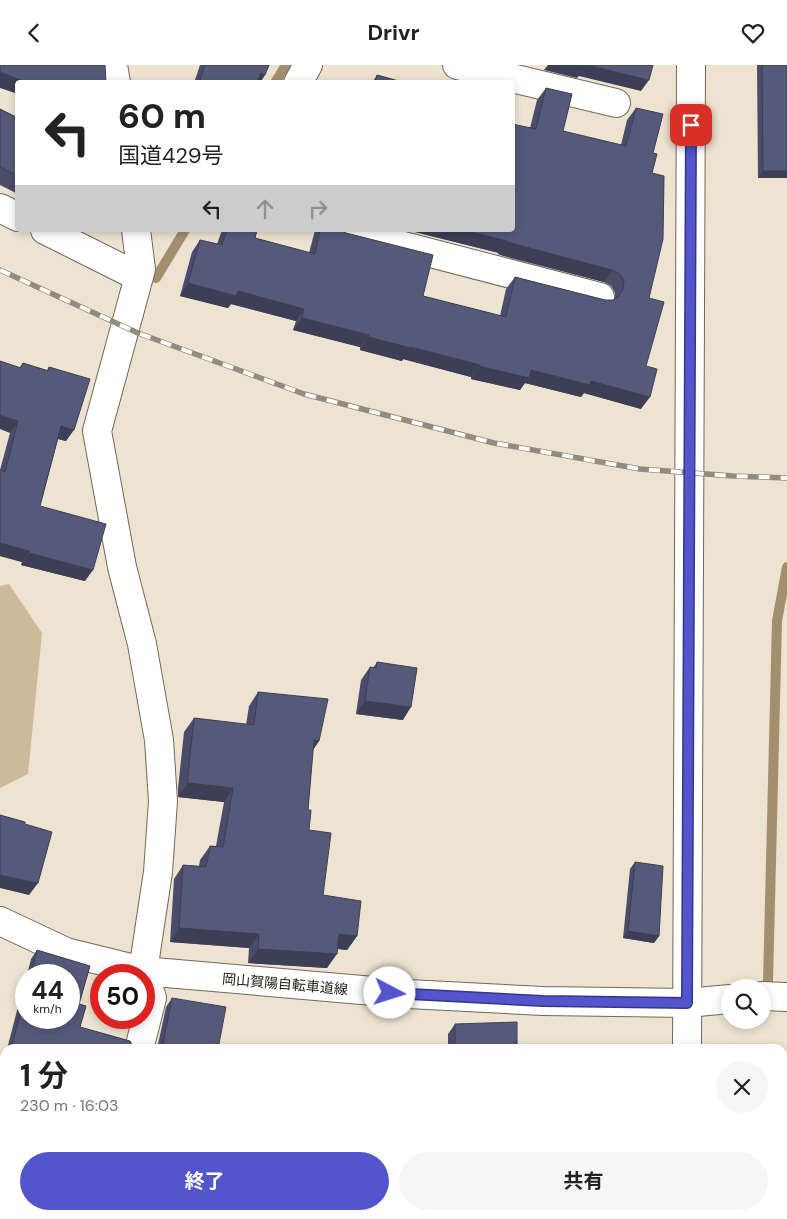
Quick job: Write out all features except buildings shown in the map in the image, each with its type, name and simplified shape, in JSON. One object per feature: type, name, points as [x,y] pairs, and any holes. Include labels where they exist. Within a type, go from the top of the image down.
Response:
[{"type":"main road","points":[[114,65],[116,80]]},
{"type":"main road","points":[[300,80],[308,65]]},
{"type":"main road","points":[[457,65],[616,103]]},
{"type":"main road","points":[[687,1044],[691,65]]},
{"type":"main road","points":[[0,208],[15,216]]},
{"type":"main road","points":[[49,232],[139,277]]},
{"type":"main road","points":[[136,232],[141,269],[97,431],[122,567],[142,644],[159,740],[163,801],[159,863],[144,964]]},
{"type":"main road","points":[[350,232],[600,297]]},
{"type":"main road","name":"岡山賀陽自転車道線","points":[[0,921],[66,952],[115,964]]},
{"type":"main road","name":"岡山賀陽自転車道線","points":[[155,972],[408,995],[543,1001],[687,1003],[721,1000]]},
{"type":"main road","points":[[771,996],[787,997]]},
{"type":"main road","points":[[140,1044],[144,1029]]},
{"type":"shaded area","points":[[9,584],[42,633],[28,774],[0,788],[0,586]]},
{"type":"waterway","points":[[277,80],[286,65]]},
{"type":"waterway","points":[[156,278],[184,232]]},
{"type":"waterway","points":[[768,979],[777,621],[787,567]]},
{"type":"railway","points":[[0,270],[138,333],[304,394],[494,443],[640,469],[787,478]]},
{"type":"route","points":[[390,993],[543,1001],[687,1003],[691,125]]}]
